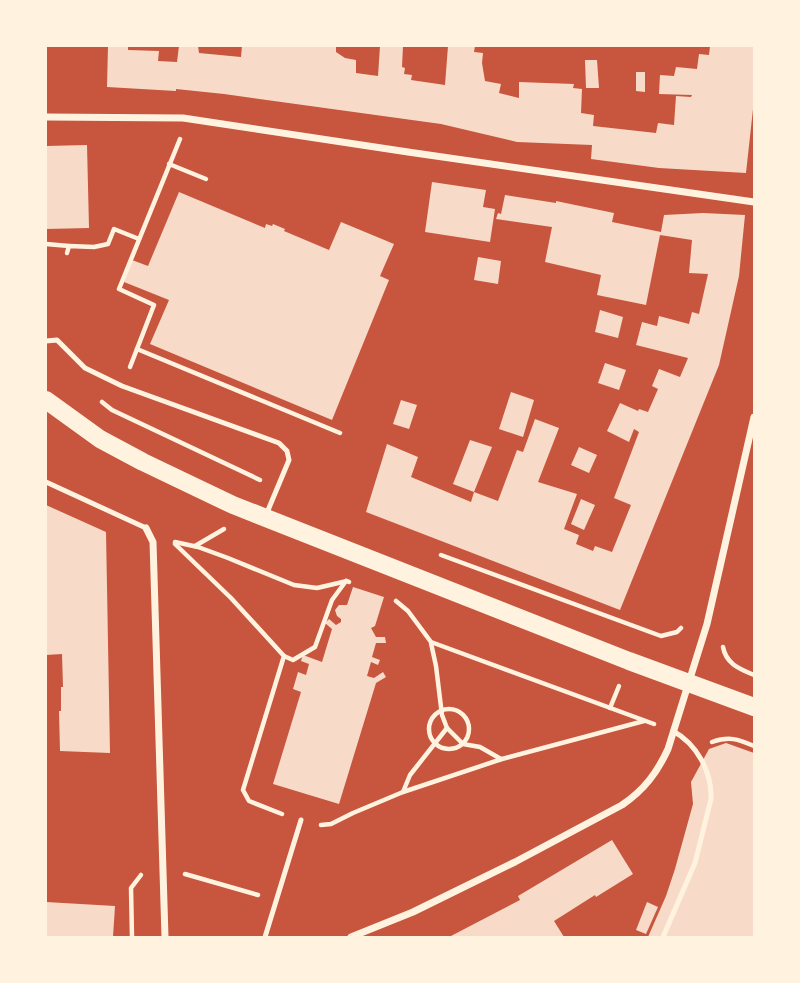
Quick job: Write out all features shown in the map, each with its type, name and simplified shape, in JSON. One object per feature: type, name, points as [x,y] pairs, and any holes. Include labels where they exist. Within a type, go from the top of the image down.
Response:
[{"type":"main road","points":[[46,400],[100,439],[143,462],[265,518],[629,661],[754,707]]},
{"type":"street","points":[[46,117],[183,118],[754,202]]},
{"type":"street","points":[[351,937],[413,912],[503,867],[630,799],[647,784],[668,749],[706,624],[754,417]]},
{"type":"street","points":[[146,528],[153,542],[165,937]]},
{"type":"lane","points":[[46,341],[57,340],[85,368],[122,386],[279,443],[287,451],[289,460],[265,518]]},
{"type":"lane","points":[[46,482],[146,528]]},
{"type":"lane","points":[[663,937],[695,863],[711,799],[708,774],[701,760],[686,738],[673,731]]},
{"type":"lane","points":[[265,937],[301,820]]},
{"type":"path","points":[[125,377],[154,305],[119,289],[183,132],[183,118]]},
{"type":"path","points":[[169,164],[205,179]]},
{"type":"path","points":[[46,244],[94,247],[108,244],[114,229],[139,239]]},
{"type":"path","points":[[67,253],[69,246]]},
{"type":"path","points":[[137,349],[340,433]]},
{"type":"path","points":[[93,395],[112,410],[278,489]]},
{"type":"path","points":[[347,581],[332,600],[315,648],[293,660],[284,656],[231,598],[172,541],[198,547],[293,585],[317,588],[347,581],[359,586]]},
{"type":"path","points":[[434,552],[661,636],[677,632],[684,617],[725,631],[725,655],[734,666],[754,675]]},
{"type":"path","points":[[385,596],[397,601],[408,611],[431,642],[442,715],[447,728],[463,744],[480,747],[502,759]]},
{"type":"path","points":[[431,642],[708,744],[719,739],[737,738],[754,746]]},
{"type":"path","points":[[284,656],[243,790],[249,801],[256,805],[290,816]]},
{"type":"path","points":[[442,710],[458,710],[468,722],[468,738],[453,750],[435,744],[430,738],[430,721],[442,710]]},
{"type":"path","points":[[301,820],[318,825],[331,824],[403,792],[502,759],[644,721]]},
{"type":"path","points":[[403,792],[411,775],[447,728]]},
{"type":"path","points":[[163,868],[264,897]]},
{"type":"building","points":[[108,46],[159,51],[158,61],[177,62],[179,46],[198,46],[199,53],[241,57],[242,46],[336,46],[336,52],[345,58],[356,60],[356,73],[378,76],[380,46],[403,46],[404,74],[412,75],[411,80],[445,85],[448,46],[475,46],[474,52],[483,53],[485,81],[501,84],[499,93],[519,98],[519,82],[574,84],[573,88],[582,89],[581,113],[594,115],[593,126],[656,133],[658,123],[674,125],[676,96],[692,95],[659,94],[660,75],[674,76],[676,67],[697,69],[699,54],[709,55],[710,46],[754,46],[754,100],[746,173],[659,168],[591,159],[592,145],[517,142],[441,124],[224,94],[176,89],[107,87]]},
{"type":"building","points":[[585,60],[597,60],[599,88],[586,88]]},
{"type":"building","points":[[636,72],[645,72],[645,92],[636,91]]},
{"type":"building","points":[[87,145],[89,228],[46,229],[46,146]]},
{"type":"building","points":[[432,182],[486,190],[483,207],[495,209],[490,242],[425,232]]},
{"type":"building","points":[[179,192],[265,228],[266,224],[273,224],[329,250],[341,222],[394,244],[380,276],[389,280],[332,420],[150,344],[169,300],[124,282],[132,260],[148,266]]},
{"type":"building","points":[[505,195],[556,201],[614,213],[612,222],[661,232],[664,215],[745,215],[739,276],[719,365],[620,610],[366,512],[387,444],[418,457],[411,477],[471,502],[474,492],[498,501],[517,450],[523,452],[535,419],[559,428],[538,482],[577,494],[564,529],[579,535],[576,544],[593,551],[595,546],[612,552],[631,505],[614,498],[639,432],[634,429],[629,442],[607,431],[620,403],[638,411],[648,412],[658,389],[652,386],[659,369],[680,377],[688,358],[636,345],[642,322],[657,326],[659,316],[689,324],[692,312],[699,314],[708,274],[689,273],[692,240],[660,235],[646,305],[597,295],[601,275],[545,262],[552,227],[496,219],[498,213],[501,214]]},
{"type":"building","points":[[478,257],[501,261],[498,284],[474,280]]},
{"type":"building","points":[[600,310],[623,317],[618,338],[595,332]]},
{"type":"building","points":[[605,363],[626,370],[619,390],[598,383]]},
{"type":"building","points":[[511,392],[534,400],[523,437],[499,429]]},
{"type":"building","points":[[401,400],[417,405],[409,429],[393,424]]},
{"type":"building","points":[[470,440],[492,447],[474,492],[453,484]]},
{"type":"building","points":[[579,447],[597,455],[589,473],[571,465]]},
{"type":"building","points":[[581,499],[595,505],[584,530],[571,524]]},
{"type":"building","points":[[46,505],[106,532],[110,753],[60,751],[62,654],[46,655]]},
{"type":"building","points":[[353,587],[384,597],[375,626],[371,628],[376,637],[385,637],[386,643],[376,643],[372,657],[380,660],[378,665],[371,662],[367,676],[374,678],[383,672],[386,677],[376,683],[339,804],[273,784],[301,692],[293,689],[298,672],[306,675],[309,664],[301,661],[303,655],[322,662],[332,629],[325,623],[329,619],[336,625],[341,622],[335,610],[339,605],[347,605]]},
{"type":"building","points":[[726,743],[754,753],[754,937],[648,937],[675,869],[693,804],[691,782],[709,749]]},
{"type":"building","points":[[612,840],[633,874],[554,921],[564,937],[449,937],[520,900],[518,896]]},
{"type":"building","points":[[46,902],[115,906],[113,937],[46,937]]},
{"type":"building","points":[[647,902],[658,907],[646,934],[636,930]]}]
